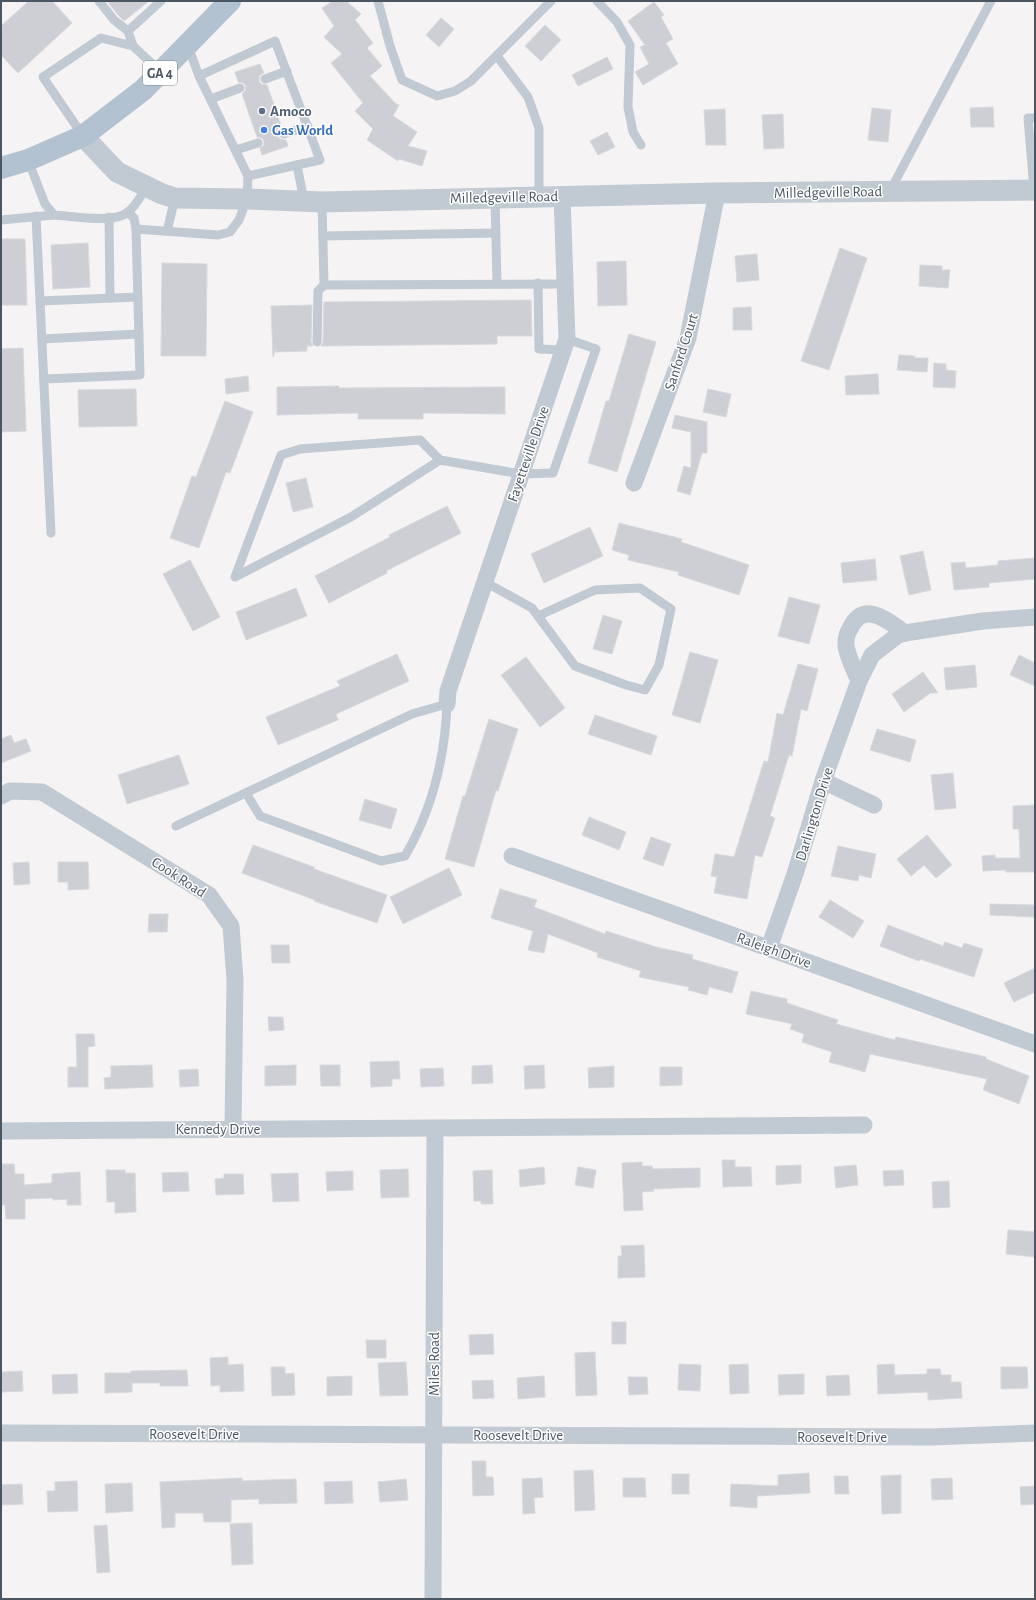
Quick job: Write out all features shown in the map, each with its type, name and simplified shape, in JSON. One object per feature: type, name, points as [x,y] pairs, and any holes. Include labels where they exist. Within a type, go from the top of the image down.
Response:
[{"type":"main road","name":"GA 4","points":[[1,168],[28,160],[83,136],[143,90],[230,1]]},
{"type":"street","name":"Milledgeville Road","points":[[83,136],[117,172],[162,194],[175,198],[313,201],[717,192],[1034,190]]},
{"type":"street","name":"Sanford Court","points":[[634,483],[688,338],[717,192]]},
{"type":"street","name":"Fayetteville Drive","points":[[447,704],[448,691],[565,344],[566,284],[562,196]]},
{"type":"street","points":[[859,681],[849,658],[846,644],[846,635],[854,622],[863,615],[873,614],[884,617],[904,633]]},
{"type":"street","name":"Darlington Drive","points":[[769,948],[795,874],[823,781],[859,681],[872,655],[898,635],[904,633],[983,621],[1035,617]]},
{"type":"street","points":[[823,781],[874,805]]},
{"type":"street","name":"Cook Road","points":[[1,796],[10,791],[42,792],[209,896],[231,926],[235,980],[233,1129]]},
{"type":"street","name":"Raleigh Drive","points":[[512,856],[1035,1044]]},
{"type":"street","name":"Kennedy Drive","points":[[1,1131],[864,1125]]},
{"type":"street","name":"Miles Road","points":[[433,1599],[435,1129]]},
{"type":"street","name":"Roosevelt Drive","points":[[1,1433],[931,1437],[1035,1433]]},
{"type":"lane","points":[[99,1],[114,20],[128,31],[133,46],[161,72]]},
{"type":"lane","points":[[128,31],[161,1]]},
{"type":"lane","points":[[378,1],[390,46],[402,80],[437,96],[455,90],[471,81],[551,1]]},
{"type":"lane","points":[[597,1],[617,22],[630,46],[628,107],[633,132],[641,146]]},
{"type":"lane","points":[[890,191],[991,1]]},
{"type":"lane","points":[[83,136],[44,77],[101,38],[133,46]]},
{"type":"lane","points":[[199,76],[275,41],[320,160],[248,176]]},
{"type":"lane","points":[[136,229],[218,235],[230,232],[239,220],[247,199],[248,176],[199,76],[187,45]]},
{"type":"lane","points":[[497,56],[528,97],[539,128],[539,197]]},
{"type":"lane","points":[[266,79],[287,71]]},
{"type":"lane","points":[[211,99],[240,88]]},
{"type":"lane","points":[[1034,190],[1028,118],[1035,118]]},
{"type":"lane","points":[[284,134],[308,126]]},
{"type":"lane","points":[[236,150],[258,143]]},
{"type":"lane","points":[[28,160],[45,204],[54,215]]},
{"type":"lane","points":[[297,165],[313,201],[323,236],[324,285]]},
{"type":"lane","points":[[1,220],[54,215],[109,218],[116,217],[128,212],[147,187]]},
{"type":"lane","points":[[167,232],[175,198]]},
{"type":"lane","points":[[495,198],[497,284]]},
{"type":"lane","points":[[44,380],[140,375],[136,229],[134,218],[128,212]]},
{"type":"lane","points":[[36,216],[51,533]]},
{"type":"lane","points":[[109,218],[110,298]]},
{"type":"lane","points":[[323,236],[496,233]]},
{"type":"lane","points":[[440,460],[351,517],[235,577],[282,455],[300,449],[420,440],[440,460],[521,474],[553,473],[596,349],[565,344],[539,349],[538,284]]},
{"type":"lane","points":[[317,342],[318,291],[324,285],[566,284]]},
{"type":"lane","points":[[40,300],[138,297]]},
{"type":"lane","points":[[42,340],[139,334]]},
{"type":"lane","points":[[485,582],[532,608],[575,666],[626,685],[645,690],[659,665],[671,609],[640,588],[595,590],[538,616]]},
{"type":"lane","points":[[176,826],[412,714],[447,704],[446,732],[434,792],[418,835],[405,856],[381,861],[260,816],[246,793]]},
{"type":"building","points":[[29,1],[52,1],[72,23],[18,73],[1,55],[1,26]]},
{"type":"building","points":[[107,1],[149,1],[124,21]]},
{"type":"building","points":[[333,1],[346,1],[361,14],[355,20],[373,43],[367,48],[382,66],[370,76],[395,103],[399,105],[393,116],[417,132],[408,146],[427,151],[422,166],[399,159],[398,161],[367,140],[373,129],[355,111],[363,103],[331,63],[342,54],[324,37],[334,26],[322,8]]},
{"type":"building","points":[[654,2],[664,15],[661,17],[673,39],[666,43],[678,64],[643,85],[635,72],[649,64],[640,47],[645,45],[628,21]]},
{"type":"building","points":[[441,18],[454,29],[439,47],[426,35]]},
{"type":"building","points":[[545,25],[561,40],[541,61],[525,46]]},
{"type":"building","points":[[607,57],[613,69],[578,86],[572,75]]},
{"type":"building","name":"Amoco","points":[[260,64],[264,73],[260,75],[259,81],[261,84],[267,85],[282,128],[279,130],[278,136],[280,139],[286,140],[288,146],[262,155],[260,148],[264,145],[264,141],[262,138],[257,137],[242,94],[245,91],[246,86],[243,83],[238,82],[235,72]]},
{"type":"building","points":[[993,107],[994,127],[971,127],[970,108]]},
{"type":"building","points":[[872,108],[891,110],[888,142],[868,140]]},
{"type":"building","points":[[725,109],[726,145],[706,145],[704,110]]},
{"type":"building","points":[[783,114],[784,148],[764,149],[762,115]]},
{"type":"building","points":[[607,132],[615,147],[598,155],[590,141]]},
{"type":"building","points":[[1,239],[25,239],[27,305],[1,305]]},
{"type":"building","points":[[88,243],[90,287],[53,289],[51,245]]},
{"type":"building","points":[[840,248],[867,258],[829,370],[801,361]]},
{"type":"building","points":[[757,254],[759,280],[737,282],[735,256]]},
{"type":"building","points":[[626,261],[627,305],[598,306],[597,262]]},
{"type":"building","points":[[162,263],[207,264],[206,356],[161,356]]},
{"type":"building","points":[[920,265],[942,266],[942,270],[950,270],[948,288],[919,286]]},
{"type":"building","points":[[531,300],[532,336],[497,336],[497,344],[321,346],[323,342],[324,302]]},
{"type":"building","points":[[312,305],[311,342],[313,346],[307,346],[307,351],[276,352],[276,349],[273,357],[271,306]]},
{"type":"building","points":[[751,307],[752,330],[733,330],[733,308]]},
{"type":"building","points":[[629,334],[656,342],[617,472],[588,463],[606,401],[609,401]]},
{"type":"building","points":[[23,348],[26,431],[1,432],[1,349]]},
{"type":"building","points":[[899,355],[915,356],[914,358],[928,358],[927,372],[897,370]]},
{"type":"building","points":[[934,363],[946,364],[946,370],[956,371],[955,388],[933,387]]},
{"type":"building","points":[[878,374],[879,394],[846,395],[845,376]]},
{"type":"building","points":[[248,376],[249,391],[226,394],[225,379]]},
{"type":"building","points":[[339,386],[339,388],[505,387],[505,414],[423,413],[423,419],[358,419],[358,413],[277,415],[277,387]]},
{"type":"building","points":[[136,389],[137,426],[79,427],[78,390]]},
{"type":"building","points":[[708,389],[731,394],[726,417],[703,412]]},
{"type":"building","points":[[225,401],[253,412],[230,473],[226,472],[199,548],[170,538],[192,476],[196,477]]},
{"type":"building","points":[[675,415],[707,422],[707,453],[702,453],[690,495],[677,491],[684,466],[691,468],[691,432],[672,428]]},
{"type":"building","points":[[306,478],[313,507],[293,512],[286,483]]},
{"type":"building","points":[[447,506],[461,533],[386,571],[387,573],[329,603],[315,576],[390,537],[389,535]]},
{"type":"building","points":[[619,523],[682,539],[681,542],[749,565],[739,595],[678,575],[679,572],[628,560],[629,555],[612,550]]},
{"type":"building","points":[[590,527],[603,556],[544,583],[531,554]]},
{"type":"building","points":[[923,551],[931,590],[909,595],[900,556]]},
{"type":"building","points":[[1035,558],[1035,579],[989,583],[989,587],[954,590],[951,563],[965,562],[966,568],[998,565],[998,561]]},
{"type":"building","points":[[875,559],[877,580],[843,583],[841,563]]},
{"type":"building","points":[[190,560],[220,617],[193,631],[163,574]]},
{"type":"building","points":[[296,588],[307,616],[246,640],[236,612]]},
{"type":"building","points":[[789,597],[820,605],[809,644],[778,636]]},
{"type":"building","points":[[603,615],[622,621],[612,654],[593,649]]},
{"type":"building","points":[[690,652],[718,660],[700,723],[672,715]]},
{"type":"building","points":[[397,654],[409,681],[336,714],[338,720],[278,745],[266,717],[340,686],[337,681]]},
{"type":"building","points":[[1019,655],[1035,663],[1035,686],[1010,675]]},
{"type":"building","points":[[526,657],[565,708],[540,727],[501,675]]},
{"type":"building","points":[[798,664],[818,669],[807,711],[801,709],[792,756],[789,755],[770,816],[775,818],[762,857],[755,855],[747,899],[714,893],[717,877],[711,876],[715,854],[734,857],[764,761],[768,762],[777,713],[783,715]]},
{"type":"building","points":[[975,665],[977,687],[946,690],[944,668]]},
{"type":"building","points":[[923,672],[938,693],[930,693],[904,712],[892,694]]},
{"type":"building","points":[[595,715],[657,736],[651,755],[588,734]]},
{"type":"building","points":[[489,719],[518,729],[498,791],[496,790],[474,867],[445,859],[463,796],[465,796]]},
{"type":"building","points":[[877,729],[916,740],[910,762],[870,750]]},
{"type":"building","points":[[11,735],[14,743],[26,739],[31,751],[1,763],[1,739]]},
{"type":"building","points":[[179,755],[189,784],[127,804],[118,775]]},
{"type":"building","points":[[953,773],[956,808],[935,810],[931,775]]},
{"type":"building","points":[[365,799],[397,809],[391,829],[359,820]]},
{"type":"building","points":[[1035,805],[1035,872],[1006,872],[1006,870],[983,871],[982,856],[995,855],[995,858],[1020,858],[1019,829],[1013,829],[1013,806]]},
{"type":"building","points":[[589,817],[626,832],[619,850],[582,835]]},
{"type":"building","points":[[927,835],[952,865],[936,878],[924,865],[911,876],[897,859]]},
{"type":"building","points":[[651,837],[671,844],[663,866],[643,859]]},
{"type":"building","points":[[253,845],[387,895],[377,923],[314,901],[315,900],[242,873]]},
{"type":"building","points":[[838,846],[876,854],[871,878],[859,875],[858,881],[831,876]]},
{"type":"building","points":[[29,862],[30,884],[14,885],[13,863]]},
{"type":"building","points":[[58,862],[88,862],[89,889],[68,890],[68,882],[58,882]]},
{"type":"building","points":[[449,868],[462,895],[403,924],[390,897]]},
{"type":"building","points":[[500,889],[537,900],[534,907],[605,934],[606,931],[656,947],[693,955],[692,959],[738,972],[732,993],[709,987],[707,995],[688,990],[689,987],[639,977],[641,971],[597,957],[598,953],[548,934],[544,953],[528,950],[533,931],[491,918]]},
{"type":"building","points":[[830,900],[864,921],[853,938],[819,917]]},
{"type":"building","points":[[990,904],[1035,905],[1035,917],[990,915]]},
{"type":"building","points":[[149,914],[168,914],[167,932],[148,932]]},
{"type":"building","points":[[888,925],[943,946],[945,942],[962,948],[964,943],[983,949],[974,977],[920,959],[919,961],[880,946]]},
{"type":"building","points":[[271,945],[289,945],[290,963],[272,963]]},
{"type":"building","points":[[1035,968],[1035,992],[1014,1002],[1004,983]]},
{"type":"building","points":[[751,991],[787,999],[787,1003],[838,1020],[836,1024],[895,1040],[896,1037],[986,1057],[986,1059],[1029,1076],[1019,1104],[983,1090],[987,1079],[870,1054],[865,1072],[829,1062],[832,1052],[802,1042],[804,1034],[790,1029],[792,1024],[746,1014]]},
{"type":"building","points":[[268,1017],[283,1017],[284,1030],[269,1031]]},
{"type":"building","points":[[76,1034],[94,1034],[95,1046],[88,1047],[88,1087],[68,1087],[68,1067],[77,1067]]},
{"type":"building","points":[[399,1061],[400,1079],[392,1079],[392,1086],[371,1087],[370,1062]]},
{"type":"building","points":[[152,1065],[153,1087],[105,1089],[104,1078],[111,1077],[111,1066]]},
{"type":"building","points":[[296,1065],[296,1085],[265,1086],[265,1066]]},
{"type":"building","points":[[320,1065],[340,1065],[340,1086],[321,1086]]},
{"type":"building","points":[[492,1065],[493,1083],[472,1084],[472,1066]]},
{"type":"building","points":[[544,1065],[545,1088],[525,1089],[524,1066]]},
{"type":"building","points":[[614,1066],[614,1087],[589,1088],[588,1068]]},
{"type":"building","points":[[660,1067],[682,1067],[682,1085],[660,1086]]},
{"type":"building","points":[[443,1068],[444,1086],[421,1087],[420,1069]]},
{"type":"building","points":[[198,1069],[199,1086],[180,1087],[179,1070]]},
{"type":"building","points":[[722,1160],[735,1160],[735,1167],[751,1167],[752,1186],[723,1187]]},
{"type":"building","points":[[642,1162],[642,1166],[652,1166],[653,1169],[700,1168],[700,1187],[653,1189],[654,1191],[642,1192],[643,1210],[624,1211],[622,1163]]},
{"type":"building","points":[[1,1164],[14,1164],[15,1174],[24,1174],[24,1185],[52,1183],[52,1174],[80,1172],[81,1205],[67,1205],[67,1199],[25,1199],[25,1219],[6,1219],[5,1205],[1,1205]]},
{"type":"building","points":[[801,1165],[801,1183],[776,1185],[776,1166]]},
{"type":"building","points":[[856,1165],[858,1185],[836,1188],[834,1167]]},
{"type":"building","points":[[544,1167],[545,1184],[520,1187],[519,1170]]},
{"type":"building","points":[[578,1167],[596,1170],[593,1188],[575,1185]]},
{"type":"building","points":[[408,1169],[409,1197],[381,1198],[380,1170]]},
{"type":"building","points":[[106,1170],[125,1170],[125,1173],[135,1173],[136,1212],[115,1213],[115,1202],[107,1202]]},
{"type":"building","points":[[492,1170],[493,1204],[481,1204],[481,1201],[474,1201],[473,1171]]},
{"type":"building","points":[[903,1170],[904,1185],[884,1186],[883,1171]]},
{"type":"building","points":[[353,1171],[353,1190],[327,1191],[326,1172]]},
{"type":"building","points":[[188,1172],[189,1191],[163,1192],[162,1173]]},
{"type":"building","points":[[298,1173],[299,1201],[273,1202],[271,1174]]},
{"type":"building","points":[[224,1174],[243,1174],[244,1194],[216,1195],[215,1179],[224,1178]]},
{"type":"building","points":[[949,1181],[950,1207],[933,1208],[932,1182]]},
{"type":"building","points":[[1008,1230],[1035,1232],[1035,1257],[1006,1254]]},
{"type":"building","points":[[644,1245],[645,1277],[618,1278],[618,1256],[622,1256],[621,1246]]},
{"type":"building","points":[[612,1322],[626,1322],[626,1344],[612,1344]]},
{"type":"building","points":[[493,1334],[494,1354],[470,1355],[469,1335]]},
{"type":"building","points":[[366,1340],[386,1340],[386,1358],[367,1358]]},
{"type":"building","points":[[595,1352],[597,1395],[576,1396],[575,1353]]},
{"type":"building","points":[[228,1357],[228,1365],[243,1364],[244,1391],[220,1392],[220,1385],[211,1386],[210,1358]]},
{"type":"building","points":[[406,1362],[408,1395],[380,1396],[378,1363]]},
{"type":"building","points":[[679,1364],[701,1365],[700,1391],[678,1390]]},
{"type":"building","points":[[748,1364],[749,1393],[730,1394],[729,1365]]},
{"type":"building","points":[[894,1364],[895,1375],[927,1374],[927,1369],[940,1369],[941,1375],[951,1375],[951,1382],[961,1382],[962,1398],[928,1400],[928,1392],[878,1394],[877,1365]]},
{"type":"building","points":[[271,1367],[285,1367],[285,1374],[294,1373],[295,1395],[272,1396]]},
{"type":"building","points":[[1001,1367],[1027,1367],[1028,1388],[1001,1389]]},
{"type":"building","points":[[187,1370],[188,1386],[160,1386],[160,1383],[132,1383],[132,1392],[105,1393],[105,1373]]},
{"type":"building","points":[[22,1371],[23,1391],[2,1392],[1,1372]]},
{"type":"building","points":[[77,1374],[78,1393],[53,1394],[52,1375]]},
{"type":"building","points":[[804,1374],[804,1394],[779,1395],[778,1375]]},
{"type":"building","points":[[849,1375],[850,1395],[827,1396],[826,1376]]},
{"type":"building","points":[[352,1376],[352,1395],[327,1396],[327,1377]]},
{"type":"building","points":[[544,1376],[545,1397],[518,1399],[517,1378]]},
{"type":"building","points":[[628,1377],[647,1377],[648,1394],[629,1395]]},
{"type":"building","points":[[493,1380],[494,1398],[473,1399],[472,1381]]},
{"type":"building","points":[[472,1461],[486,1461],[486,1477],[493,1477],[494,1495],[473,1496]]},
{"type":"building","points":[[593,1470],[595,1510],[575,1511],[574,1471]]},
{"type":"building","points":[[809,1473],[810,1493],[757,1496],[757,1508],[730,1506],[731,1484],[778,1486],[778,1475]]},
{"type":"building","points":[[672,1474],[689,1474],[689,1494],[672,1494]]},
{"type":"building","points":[[901,1475],[901,1513],[882,1514],[881,1476]]},
{"type":"building","points":[[834,1476],[848,1476],[849,1494],[835,1494]]},
{"type":"building","points":[[242,1478],[242,1481],[296,1479],[297,1503],[259,1504],[259,1499],[231,1500],[231,1522],[204,1522],[203,1513],[175,1513],[175,1527],[162,1528],[160,1482]]},
{"type":"building","points":[[542,1478],[543,1497],[534,1498],[535,1513],[523,1514],[522,1479]]},
{"type":"building","points":[[623,1478],[645,1478],[646,1497],[623,1497]]},
{"type":"building","points":[[952,1478],[953,1499],[932,1500],[931,1479]]},
{"type":"building","points":[[406,1479],[408,1500],[380,1502],[378,1482]]},
{"type":"building","points":[[77,1481],[78,1511],[48,1512],[47,1491],[55,1491],[55,1482]]},
{"type":"building","points":[[352,1481],[353,1503],[325,1504],[324,1482]]},
{"type":"building","points":[[132,1483],[133,1511],[106,1513],[105,1484]]},
{"type":"building","points":[[22,1484],[23,1504],[1,1505],[1,1485]]},
{"type":"building","points":[[1035,1486],[1035,1504],[1021,1505],[1020,1487]]},
{"type":"building","points":[[252,1523],[253,1564],[232,1565],[230,1524]]},
{"type":"building","points":[[107,1525],[110,1572],[97,1573],[94,1526]]},
{"type":"place","name":"Amoco","points":[[262,111]]},
{"type":"place","name":"Gas World","points":[[264,130]]}]
